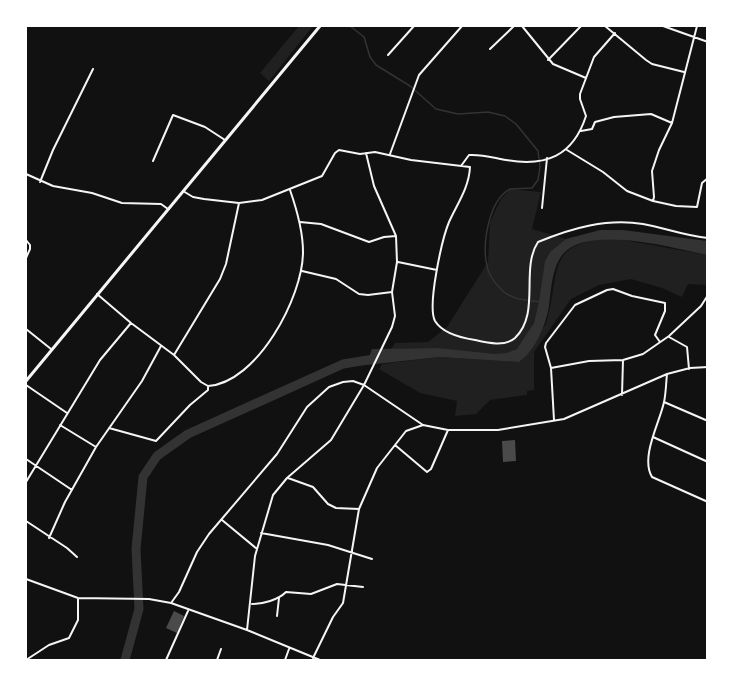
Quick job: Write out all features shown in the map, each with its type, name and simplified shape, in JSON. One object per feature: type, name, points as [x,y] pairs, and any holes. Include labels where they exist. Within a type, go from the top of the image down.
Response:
[{"type":"main road","points":[[26,383],[51,349],[320,26]]},
{"type":"street","points":[[388,55],[414,26]]},
{"type":"street","points":[[390,154],[419,75],[462,26]]},
{"type":"street","points":[[490,49],[514,26]]},
{"type":"street","points":[[522,26],[548,60],[586,78]]},
{"type":"street","points":[[548,60],[581,26]]},
{"type":"street","points":[[605,26],[652,64],[684,72]]},
{"type":"street","points":[[663,26],[708,42]]},
{"type":"street","points":[[653,201],[652,171],[672,123],[697,26]]},
{"type":"street","points":[[461,166],[469,155],[509,161],[536,161],[567,150],[581,131],[586,116],[580,99],[594,57],[615,33]]},
{"type":"street","points":[[40,182],[53,150],[93,69]]},
{"type":"street","points":[[581,131],[592,129],[595,122],[614,117],[651,114],[672,123]]},
{"type":"street","points":[[153,161],[173,115],[213,130],[225,140]]},
{"type":"street","points":[[708,144],[708,149]]},
{"type":"street","points":[[183,191],[193,197],[239,203],[270,198],[322,176],[339,150],[360,154],[375,152],[411,160],[470,167],[467,187],[448,225],[437,270],[433,315],[442,329],[451,334],[504,344],[514,338],[527,315],[534,248],[538,242],[566,230],[614,221],[708,238]]},
{"type":"street","points":[[567,150],[603,172],[627,191],[653,201],[676,206],[697,207],[702,183],[708,178]]},
{"type":"street","points":[[247,630],[257,549],[273,495],[287,478],[331,440],[364,385],[386,342],[395,316],[392,292],[398,262],[396,236],[374,186],[366,153]]},
{"type":"street","points":[[542,208],[545,159]]},
{"type":"street","points":[[26,174],[40,182],[92,193],[122,203],[160,204],[168,209]]},
{"type":"street","points":[[97,294],[174,355],[201,382],[208,386],[229,380],[240,373],[264,348],[290,303],[301,270],[303,253],[300,222],[290,189]]},
{"type":"street","points":[[174,355],[220,279],[226,264],[239,203]]},
{"type":"street","points":[[300,222],[321,224],[369,242],[396,236]]},
{"type":"street","points":[[26,240],[30,249],[26,258]]},
{"type":"street","points":[[398,262],[437,270]]},
{"type":"street","points":[[301,270],[336,279],[359,294],[392,292]]},
{"type":"street","points":[[554,421],[551,368],[544,347],[575,305],[610,290],[665,303],[665,311],[655,335],[660,342]]},
{"type":"street","points":[[551,368],[589,361],[623,360],[643,354],[669,336],[701,306],[708,295]]},
{"type":"street","points":[[26,482],[100,360],[131,323]]},
{"type":"street","points":[[26,329],[51,349]]},
{"type":"street","points":[[669,336],[687,348],[689,369]]},
{"type":"street","points":[[49,538],[96,447],[142,381],[161,345]]},
{"type":"street","points":[[622,395],[623,360]]},
{"type":"street","points":[[171,603],[179,592],[202,544],[276,454],[308,407],[329,387],[353,381],[364,385],[423,425],[448,430],[498,430],[564,419],[667,374],[708,367]]},
{"type":"street","points":[[667,374],[664,402],[652,436],[648,465],[652,477],[708,502]]},
{"type":"street","points":[[26,383],[68,413]]},
{"type":"street","points":[[108,428],[156,441],[160,439],[168,426],[207,390],[208,386]]},
{"type":"street","points":[[664,402],[708,421]]},
{"type":"street","points":[[60,425],[96,447]]},
{"type":"street","points":[[313,658],[333,617],[343,603],[359,509],[377,468],[406,431],[423,425]]},
{"type":"street","points":[[395,445],[427,472],[431,470],[448,430]]},
{"type":"street","points":[[652,436],[708,462]]},
{"type":"street","points":[[26,459],[72,490]]},
{"type":"street","points":[[287,478],[313,487],[328,504],[336,508],[359,509]]},
{"type":"street","points":[[221,520],[257,549]]},
{"type":"street","points":[[26,521],[77,557]]},
{"type":"street","points":[[261,533],[328,545],[372,559]]},
{"type":"street","points":[[26,579],[78,598],[148,599],[171,603],[247,630],[320,660]]},
{"type":"street","points":[[251,604],[279,597],[286,592],[311,594],[328,586],[345,583],[363,587]]},
{"type":"street","points":[[277,616],[279,597]]},
{"type":"street","points":[[26,660],[49,645],[69,638],[78,620],[78,598]]},
{"type":"street","points":[[166,660],[189,610]]},
{"type":"street","points":[[217,660],[221,649]]},
{"type":"street","points":[[285,660],[289,649]]},
{"type":"shaded area","points":[[299,26],[313,26],[269,81],[260,73]]},
{"type":"shaded area","points":[[510,189],[541,192],[532,229],[566,239],[551,251],[540,304],[530,331],[523,342],[515,350],[499,354],[478,354],[437,348],[391,349],[395,343],[428,342],[447,327],[488,262],[490,222],[501,199]]},
{"type":"shaded area","points":[[600,230],[623,230],[707,241],[707,255],[654,244],[612,239],[576,245],[564,253],[557,264],[548,313],[542,329],[535,344],[519,362],[440,357],[366,365],[372,349],[439,348],[494,354],[517,349],[534,323],[545,261],[551,251],[566,239]]},
{"type":"shaded area","points":[[613,238],[707,255],[707,285],[688,284],[682,297],[662,288],[631,279],[599,285],[571,299],[534,352],[534,390],[527,391],[527,395],[490,400],[476,414],[455,416],[457,401],[420,393],[379,369],[382,364],[440,357],[519,362],[529,352],[546,323],[556,273],[566,253],[576,246],[591,241]]},
{"type":"building","points":[[515,440],[516,461],[503,462],[502,441]]},
{"type":"building","points":[[174,611],[184,616],[177,633],[166,628]]},
{"type":"waterway","points":[[350,26],[364,37],[370,57],[376,65],[410,86],[436,109],[458,114],[488,112],[505,116],[516,124],[538,151],[540,167],[538,180],[532,188],[510,189],[502,195],[496,203],[488,225],[485,249],[488,270],[501,290],[517,298],[540,302]]},
{"type":"waterway","points":[[125,660],[139,609],[136,549],[143,477],[157,456],[188,434],[343,364],[380,358]]}]
